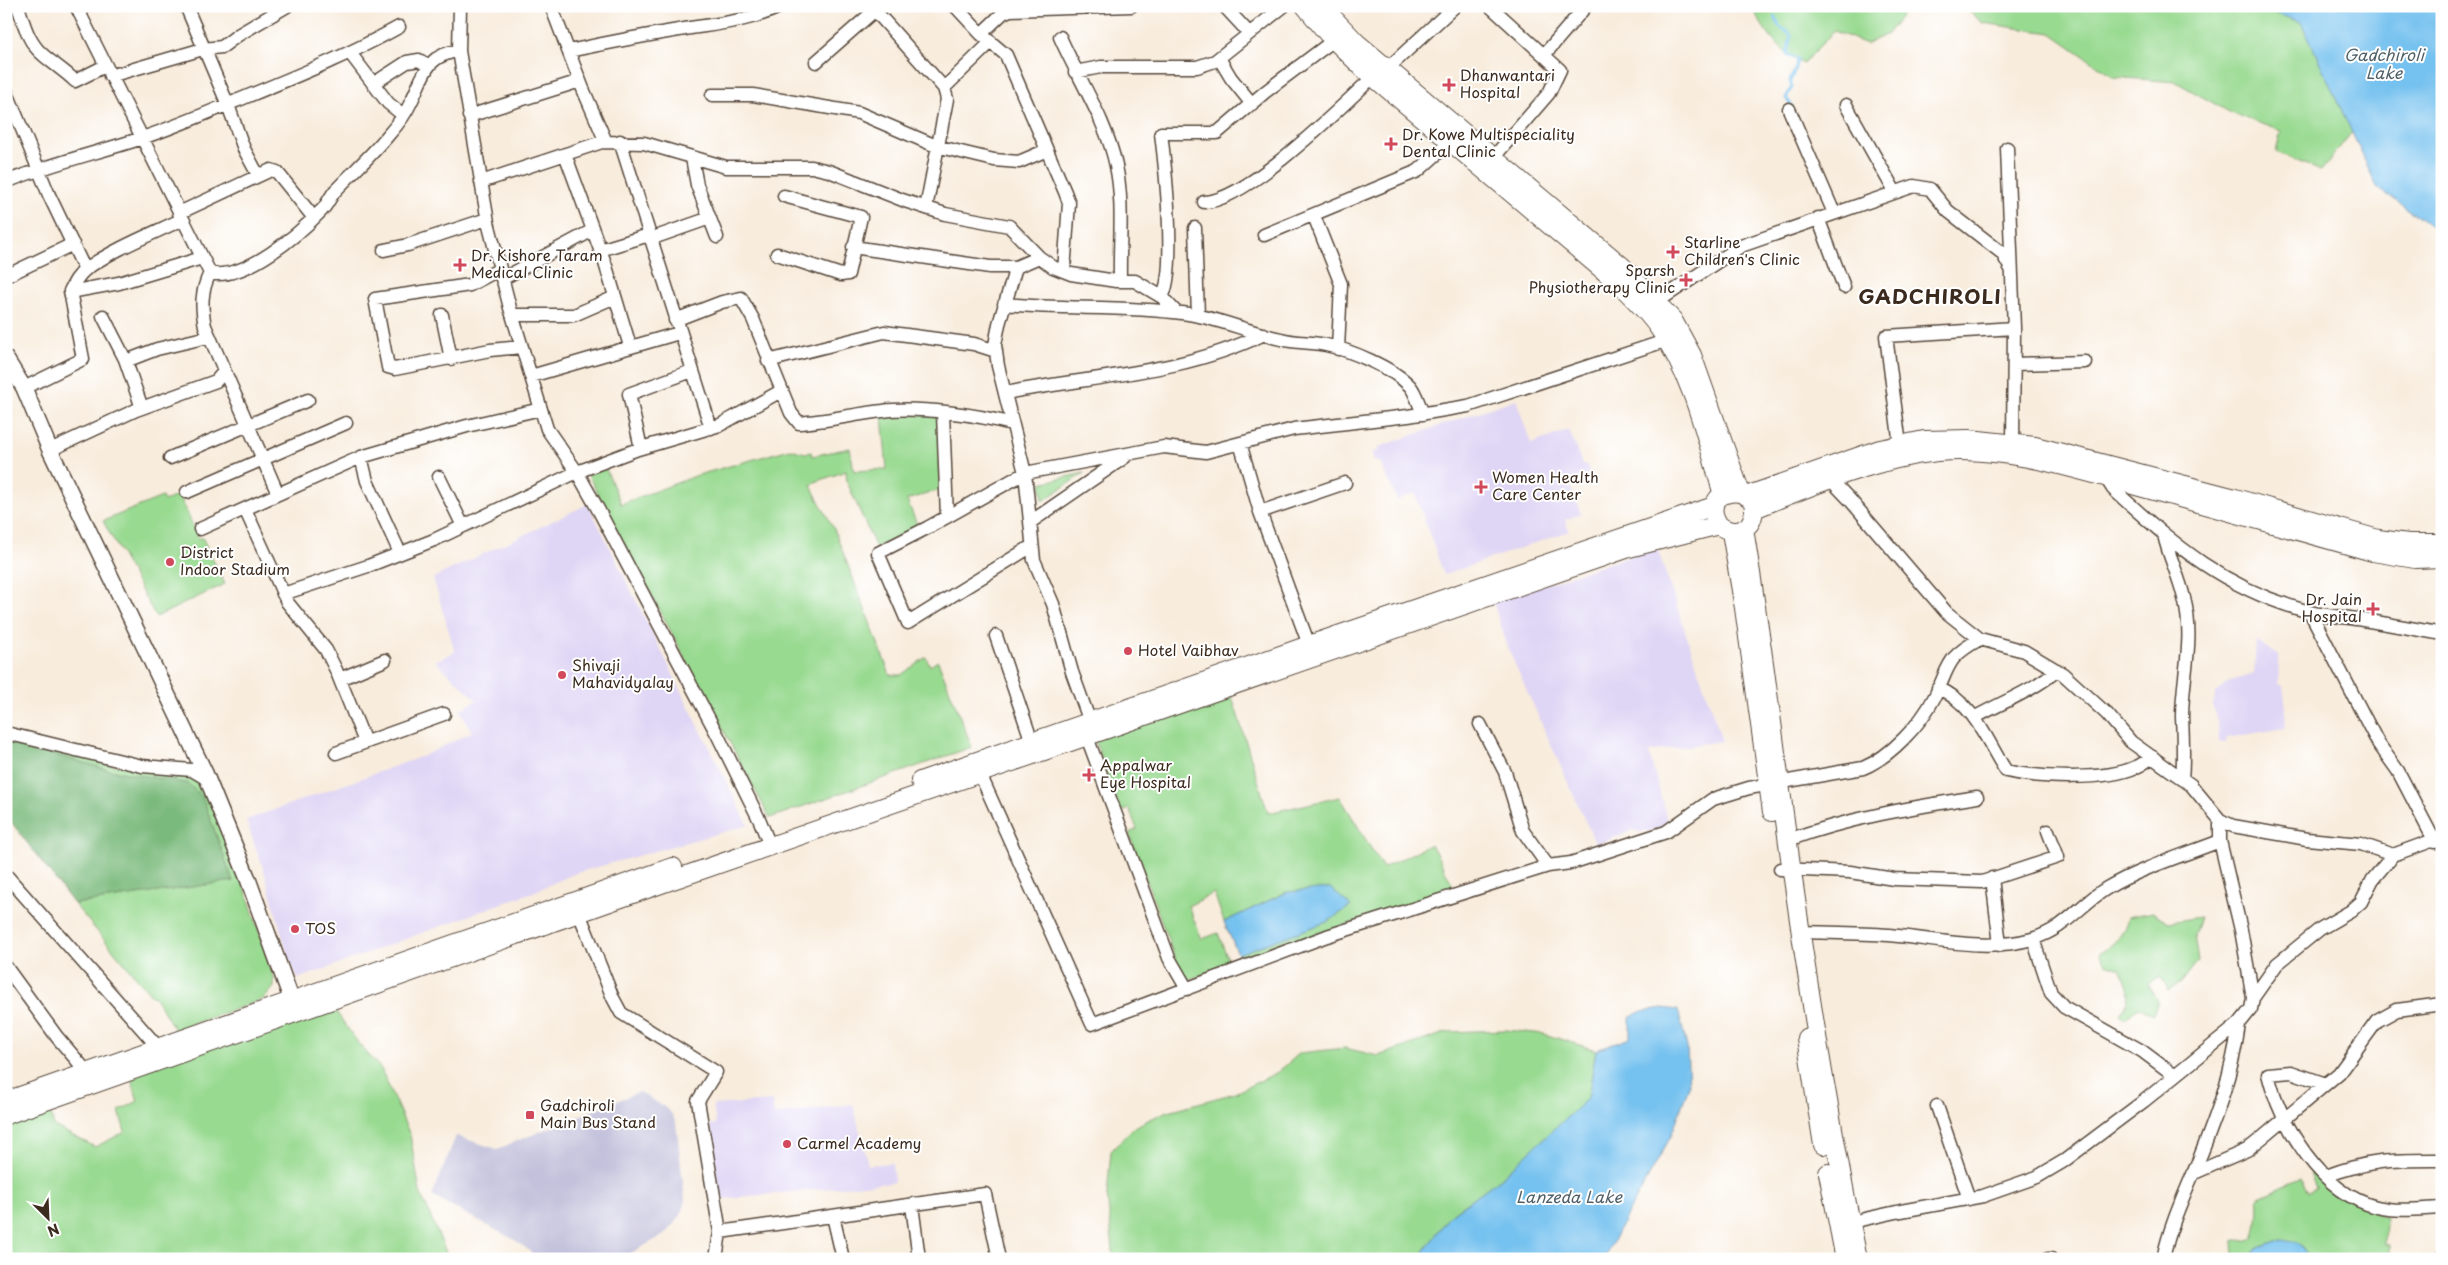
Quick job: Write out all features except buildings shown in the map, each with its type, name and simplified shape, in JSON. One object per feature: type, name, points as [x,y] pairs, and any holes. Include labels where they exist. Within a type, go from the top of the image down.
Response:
[{"type":"highway","points":[[1305,6],[1334,40],[1492,158],[1623,266],[1673,320],[1677,359],[1698,408],[1718,500],[1715,520],[1732,529],[1758,612],[1774,784],[1817,1112],[1844,1223],[1858,1259]]},
{"type":"highway","points":[[6,1101],[158,1047],[294,1007],[579,913],[1032,742],[1088,729],[1629,548],[1732,529],[1753,518],[1692,355],[1617,282],[1450,142],[1380,73],[1357,43],[1322,6]]},
{"type":"highway","points":[[6,1115],[294,1007],[768,841],[980,774],[1088,729],[1309,645],[1718,500],[1728,492],[1747,499],[1831,480],[1900,452],[1924,440],[1969,439],[2035,446],[2108,472],[2373,552],[2415,559],[2442,558]]},
{"type":"highway","points":[[1747,499],[1880,448],[1900,452],[1984,452],[2108,472],[2234,498],[2378,539],[2408,544],[2442,544]]},
{"type":"highway","points":[[1774,784],[1788,840],[1786,869],[1801,932],[1834,1143],[1844,1223],[1845,1259]]},
{"type":"main road","points":[[6,359],[24,388],[50,450],[208,780],[248,879],[294,1007]]},
{"type":"street","points":[[18,6],[30,39],[39,51],[75,81],[108,71],[204,49],[222,47],[238,35],[287,6]]},
{"type":"street","points":[[76,6],[140,138],[202,258],[210,273],[220,276],[234,272],[274,252],[314,218],[324,208],[333,194],[389,135],[403,115],[428,66],[446,52],[460,51]]},
{"type":"street","points":[[186,6],[228,104],[244,150],[258,175]]},
{"type":"street","points":[[460,6],[460,51],[487,219],[512,315],[547,428],[577,472],[717,734],[768,841]]},
{"type":"street","points":[[551,6],[606,142]]},
{"type":"street","points":[[569,51],[736,20],[770,12],[781,6]]},
{"type":"street","points":[[955,6],[981,34],[1006,55],[1069,203],[1064,271]]},
{"type":"street","points":[[981,34],[1003,13],[1010,10],[1131,6]]},
{"type":"street","points":[[1224,6],[1249,33]]},
{"type":"street","points":[[1076,72],[1101,67],[1198,67],[1219,58],[1284,6]]},
{"type":"street","points":[[1204,202],[1215,202],[1229,195],[1276,163],[1455,6]]},
{"type":"street","points":[[1490,6],[1560,70],[1550,93],[1492,158]]},
{"type":"street","points":[[1544,55],[1586,6]]},
{"type":"street","points":[[816,62],[872,8],[944,88],[947,100],[936,146],[926,208]]},
{"type":"street","points":[[6,182],[39,169],[140,138],[228,104],[350,53],[399,26]]},
{"type":"street","points":[[1060,37],[1086,89],[1116,164],[1119,184],[1120,281]]},
{"type":"street","points":[[1162,297],[1167,288],[1168,183],[1161,132],[1217,133],[1334,40]]},
{"type":"street","points":[[944,88],[991,42]]},
{"type":"street","points":[[350,53],[388,103],[403,115]]},
{"type":"street","points":[[1219,58],[1231,78],[1252,104]]},
{"type":"street","points":[[373,84],[407,62],[419,60],[428,66]]},
{"type":"street","points":[[469,116],[580,81]]},
{"type":"street","points":[[6,90],[39,169],[85,270]]},
{"type":"street","points":[[712,95],[753,95],[859,112],[936,146],[994,160],[1019,162],[1047,150]]},
{"type":"street","points":[[1846,105],[1895,192]]},
{"type":"street","points":[[1789,109],[1834,213]]},
{"type":"street","points":[[481,182],[565,154],[606,142],[620,141],[644,143],[726,167],[812,167],[829,171],[945,214],[1009,226],[1039,257],[1064,271],[1120,281],[1135,281],[1162,297],[1176,312]]},
{"type":"street","points":[[620,141],[679,333],[711,428]]},
{"type":"street","points":[[1264,235],[1418,172],[1450,142]]},
{"type":"street","points":[[2007,148],[2014,328],[2013,444]]},
{"type":"street","points":[[565,154],[600,250],[630,346]]},
{"type":"street","points":[[692,158],[697,185],[717,238]]},
{"type":"street","points":[[24,388],[83,359],[70,292],[75,281],[85,270],[181,216],[271,170],[277,172],[314,218]]},
{"type":"street","points":[[1657,302],[1741,246],[1914,186],[1930,189],[1948,212],[2002,253],[2012,271]]},
{"type":"street","points":[[777,254],[840,275],[848,274],[861,217],[784,196]]},
{"type":"street","points":[[1314,216],[1341,284],[1338,349]]},
{"type":"street","points":[[600,250],[710,218]]},
{"type":"street","points":[[1818,218],[1844,288]]},
{"type":"street","points":[[384,250],[408,245],[487,219]]},
{"type":"street","points":[[1195,228],[1198,316]]},
{"type":"street","points":[[522,347],[490,350],[395,369],[388,367],[375,299],[470,285],[501,274],[593,230]]},
{"type":"street","points":[[6,276],[73,244]]},
{"type":"street","points":[[853,247],[990,267],[1016,267],[1039,257]]},
{"type":"street","points":[[70,292],[119,283],[202,258]]},
{"type":"street","points":[[1016,267],[1010,294],[1004,304],[996,351],[1025,473],[1032,521],[1034,560],[1053,604],[1088,729],[1169,958],[1187,988]]},
{"type":"street","points":[[210,273],[204,286],[201,306],[208,336],[278,494]]},
{"type":"street","points":[[512,315],[574,314],[615,297]]},
{"type":"street","points":[[675,320],[722,302],[741,298],[753,319],[768,361],[791,413],[799,423],[827,421],[883,410],[908,409],[988,417],[1012,424]]},
{"type":"street","points":[[1004,304],[1039,308],[1112,306],[1176,312],[1223,320],[1281,340],[1327,345],[1362,357],[1401,378],[1412,388],[1423,414]]},
{"type":"street","points":[[442,315],[451,359]]},
{"type":"street","points":[[103,316],[126,362],[142,408]]},
{"type":"street","points":[[1900,452],[1886,336],[2014,328]]},
{"type":"street","points":[[768,361],[884,332],[974,344],[996,351]]},
{"type":"street","points":[[531,376],[679,333]]},
{"type":"street","points":[[1005,393],[1060,382],[1163,368],[1202,359],[1236,347],[1264,334]]},
{"type":"street","points":[[126,362],[158,349],[208,336]]},
{"type":"street","points":[[1032,546],[908,624],[878,553],[1025,473],[1164,447],[1206,452],[1294,429],[1423,414],[1468,406],[1674,338]]},
{"type":"street","points":[[2014,364],[2085,362]]},
{"type":"street","points":[[642,448],[629,394],[692,371]]},
{"type":"street","points":[[50,450],[142,408],[216,380],[223,372]]},
{"type":"street","points":[[284,594],[400,554],[577,472],[642,448],[711,428],[781,391]]},
{"type":"street","points":[[170,458],[308,400]]},
{"type":"street","points":[[200,528],[361,457],[458,428],[541,409]]},
{"type":"street","points":[[943,413],[948,516]]},
{"type":"street","points":[[188,492],[262,458],[346,423]]},
{"type":"street","points":[[1240,443],[1260,512],[1309,645]]},
{"type":"street","points":[[1032,521],[1130,454]]},
{"type":"street","points":[[361,457],[367,481],[400,554]]},
{"type":"street","points":[[2108,472],[2112,489],[2164,535],[2201,564],[2237,585],[2264,597],[2310,612],[2442,634]]},
{"type":"street","points":[[439,478],[464,526]]},
{"type":"street","points":[[1831,480],[1946,612],[1980,639],[2024,650],[2057,670],[2107,714],[2131,742],[2191,785],[2220,820],[2233,826],[2307,839],[2361,844],[2393,855]]},
{"type":"street","points":[[1260,512],[1345,483]]},
{"type":"street","points":[[245,509],[284,594],[304,626],[326,650],[340,679],[365,742]]},
{"type":"street","points":[[2164,535],[2169,557],[2184,597],[2188,626],[2189,660],[2182,716],[2184,758],[2182,778]]},
{"type":"street","points":[[1844,1223],[1901,1210],[1969,1199],[2012,1188],[2037,1178],[2064,1161],[2144,1102],[2174,1075],[2239,1024],[2277,964],[2320,929],[2351,911],[2361,902],[2374,879],[2393,855],[2438,839],[2398,771],[2378,744],[2310,612]]},
{"type":"street","points":[[996,636],[1032,742]]},
{"type":"street","points":[[980,774],[1092,1024],[1327,936],[1548,866],[1571,863],[1666,832],[1713,799],[1748,788],[1863,768],[1878,762],[1890,753],[1924,714],[1948,665],[1959,651],[1980,639]]},
{"type":"street","points":[[340,679],[385,660]]},
{"type":"street","points":[[1974,718],[2011,697],[2030,690],[2057,670]]},
{"type":"street","points":[[1938,688],[1950,693],[1974,718],[1989,739],[2006,771],[2024,775],[2101,775],[2136,767],[2152,757]]},
{"type":"street","points":[[336,753],[444,714]]},
{"type":"street","points":[[1480,724],[1505,772],[1522,831],[1548,866]]},
{"type":"street","points":[[6,732],[142,766],[192,770],[208,780]]},
{"type":"street","points":[[1788,840],[1822,827],[1978,797]]},
{"type":"street","points":[[2220,820],[2220,841],[2241,930],[2254,998]]},
{"type":"street","points":[[1786,869],[1850,872],[1894,879],[1938,882],[1982,882],[2058,858],[2048,831]]},
{"type":"street","points":[[1801,932],[1888,935],[2000,945],[2033,938],[2061,927],[2105,889],[2122,880],[2220,841]]},
{"type":"street","points":[[6,875],[158,1047]]},
{"type":"street","points":[[1992,878],[2000,945]]},
{"type":"street","points":[[579,913],[613,998],[621,1013],[716,1072],[698,1101],[720,1232],[716,1259]]},
{"type":"street","points":[[2033,938],[2051,993],[2064,1007],[2142,1051],[2174,1075]]},
{"type":"street","points":[[6,967],[57,1037],[87,1072]]},
{"type":"street","points":[[2192,1174],[2247,1150],[2339,1073],[2377,1021],[2397,1010],[2442,1004]]},
{"type":"street","points":[[2163,1259],[2192,1174],[2222,1098],[2236,1048],[2239,1024]]},
{"type":"street","points":[[2326,1084],[2291,1072],[2268,1074],[2283,1119],[2317,1168],[2350,1195],[2374,1206],[2393,1210],[2442,1208]]},
{"type":"street","points":[[1937,1106],[1969,1199]]},
{"type":"street","points":[[2326,1176],[2370,1162],[2398,1159],[2442,1160]]},
{"type":"street","points":[[720,1232],[985,1194],[999,1259]]},
{"type":"street","points":[[912,1205],[919,1259]]},
{"type":"street","points":[[833,1216],[843,1259]]},
{"type":"shaded area","name":"Women Health Care Center","points":[[1516,399],[1531,444],[1569,430],[1582,464],[1587,465],[1590,474],[1569,482],[1581,514],[1565,520],[1569,531],[1444,575],[1415,493],[1397,500],[1380,462],[1374,462],[1372,452],[1379,451],[1379,447]]},
{"type":"shaded area","points":[[588,504],[748,825],[576,873],[533,892],[298,979],[288,956],[265,874],[246,820],[423,756],[472,732],[460,710],[477,700],[435,661],[455,652],[433,578]]},
{"type":"shaded area","points":[[1657,547],[1722,741],[1649,752],[1668,824],[1647,832],[1646,830],[1640,832],[1633,830],[1596,845],[1510,653],[1493,602]]},
{"type":"shaded area","points":[[2256,641],[2278,655],[2279,684],[2283,686],[2286,709],[2285,728],[2227,738],[2226,743],[2219,743],[2218,723],[2213,705],[2216,693],[2227,682],[2254,674]]},
{"type":"shaded area","points":[[639,1092],[663,1106],[671,1113],[676,1123],[685,1200],[680,1217],[664,1235],[620,1259],[533,1259],[530,1251],[513,1239],[432,1196],[456,1136],[497,1149]]},
{"type":"shaded area","name":"Carmel Academy","points":[[772,1101],[774,1115],[853,1104],[868,1165],[892,1163],[894,1182],[720,1199],[709,1125],[716,1124],[713,1105]]},
{"type":"green space","points":[[1752,6],[1909,6],[1887,34],[1867,44],[1834,31],[1803,64],[1786,53],[1773,40]]},
{"type":"green space","points":[[1962,6],[2253,6],[2301,22],[2352,132],[2321,171],[2276,152],[2281,131],[2231,113],[2176,82],[2114,77],[2051,33],[1983,23]]},
{"type":"green space","points":[[892,414],[940,416],[943,489],[907,500],[918,527],[876,548],[847,482],[846,471],[815,482],[811,486],[834,529],[890,675],[901,675],[926,657],[930,666],[938,661],[972,747],[770,818],[588,475],[605,467],[621,504],[698,475],[790,449],[805,453],[811,452],[812,456],[850,448],[854,471],[887,469],[882,416]]},
{"type":"green space","points":[[1084,473],[1043,501],[1041,483]]},
{"type":"green space","name":"District Indoor Stadium","points":[[179,495],[199,539],[202,537],[225,584],[156,617],[103,521],[162,497],[164,501]]},
{"type":"green space","points":[[1232,697],[1268,813],[1340,797],[1383,868],[1431,844],[1456,891],[1326,931],[1236,963],[1238,954],[1327,922],[1287,892],[1224,922],[1214,893],[1188,906],[1202,939],[1218,933],[1230,965],[1188,980],[1174,956],[1129,833],[1137,829],[1129,809],[1121,812],[1094,738]]},
{"type":"green space","points":[[13,735],[111,765],[190,772],[202,781],[242,878],[274,978],[274,987],[264,999],[175,1030],[154,996],[74,904],[233,881],[202,796],[187,783],[109,770],[11,742],[6,743],[6,738]]},
{"type":"green space","points":[[10,742],[109,770],[187,783],[202,796],[233,881],[74,904],[6,815],[6,743]]},
{"type":"green space","points":[[2152,912],[2169,922],[2200,917],[2194,936],[2198,961],[2181,983],[2168,991],[2160,977],[2148,984],[2158,1001],[2153,1015],[2139,1007],[2125,1019],[2120,1014],[2129,996],[2128,986],[2120,968],[2106,963],[2099,953],[2118,938],[2124,929],[2128,917]]},
{"type":"green space","points":[[328,1000],[358,1043],[381,1069],[410,1135],[420,1192],[449,1259],[6,1259],[6,1115],[47,1101],[54,1126],[95,1147],[125,1132],[119,1111],[138,1101],[130,1075]]},
{"type":"green space","points":[[1506,1030],[1544,1034],[1596,1050],[1589,1098],[1502,1177],[1449,1216],[1419,1259],[1114,1259],[1107,1195],[1111,1151],[1134,1127],[1165,1112],[1235,1093],[1278,1072],[1300,1053],[1345,1048],[1378,1056],[1448,1032]]},
{"type":"green space","points":[[2314,1172],[2374,1212],[2386,1217],[2385,1244],[2390,1244],[2390,1259],[2367,1257],[2364,1259],[2309,1259],[2303,1247],[2280,1239],[2257,1248],[2249,1259],[2235,1259],[2234,1241],[2250,1241],[2254,1238],[2257,1230],[2258,1198],[2300,1179],[2308,1192],[2316,1188],[2310,1174]]},
{"type":"water","name":"Gadchiroli Lake","points":[[2253,6],[2442,6],[2442,230],[2439,232],[2377,187],[2301,22]]},
{"type":"water","points":[[1330,888],[1351,906],[1327,922],[1238,954],[1224,922],[1287,892]]},
{"type":"water","name":"Lanzeda Lake","points":[[1663,1008],[1678,1010],[1687,1047],[1689,1086],[1671,1136],[1603,1259],[1419,1259],[1449,1216],[1502,1177],[1588,1098],[1596,1050],[1630,1038],[1630,1017],[1642,1011]]},
{"type":"water","points":[[2280,1239],[2298,1243],[2304,1249],[2309,1259],[2249,1259],[2257,1248]]},
{"type":"waterway","points":[[1775,17],[1780,27],[1791,35],[1787,54],[1798,59],[1790,81],[1792,87],[1786,98],[1792,106]]},
{"type":"place","name":"Dhanwantari Hospital","points":[[1449,85]]},
{"type":"place","name":"Dr. Kowe Multispeciality Dental Clinic","points":[[1391,144]]},
{"type":"place","name":"Starline Children's Clinic","points":[[1673,252]]},
{"type":"place","name":"Dr. Kishore Taram Medical Clinic","points":[[460,265]]},
{"type":"place","name":"Sparsh Physiotherapy Clinic","points":[[1686,280]]},
{"type":"place","name":"Women Health Care Center","points":[[1481,487]]},
{"type":"place","name":"District Indoor Stadium","points":[[170,562]]},
{"type":"place","name":"Dr. Jain Hospital","points":[[2373,609]]},
{"type":"place","name":"Hotel Vaibhav","points":[[1128,651]]},
{"type":"place","name":"Shivaji Mahavidyalay","points":[[562,675]]},
{"type":"place","name":"Appalwar Eye Hospital","points":[[1089,775]]},
{"type":"place","name":"TOS","points":[[295,929]]},
{"type":"place","name":"Gadchiroli Main Bus Stand","points":[[530,1115]]},
{"type":"place","name":"Carmel Academy","points":[[787,1144]]},
{"type":"district","name":"GADCHIROLI","points":[[1930,297]]}]
